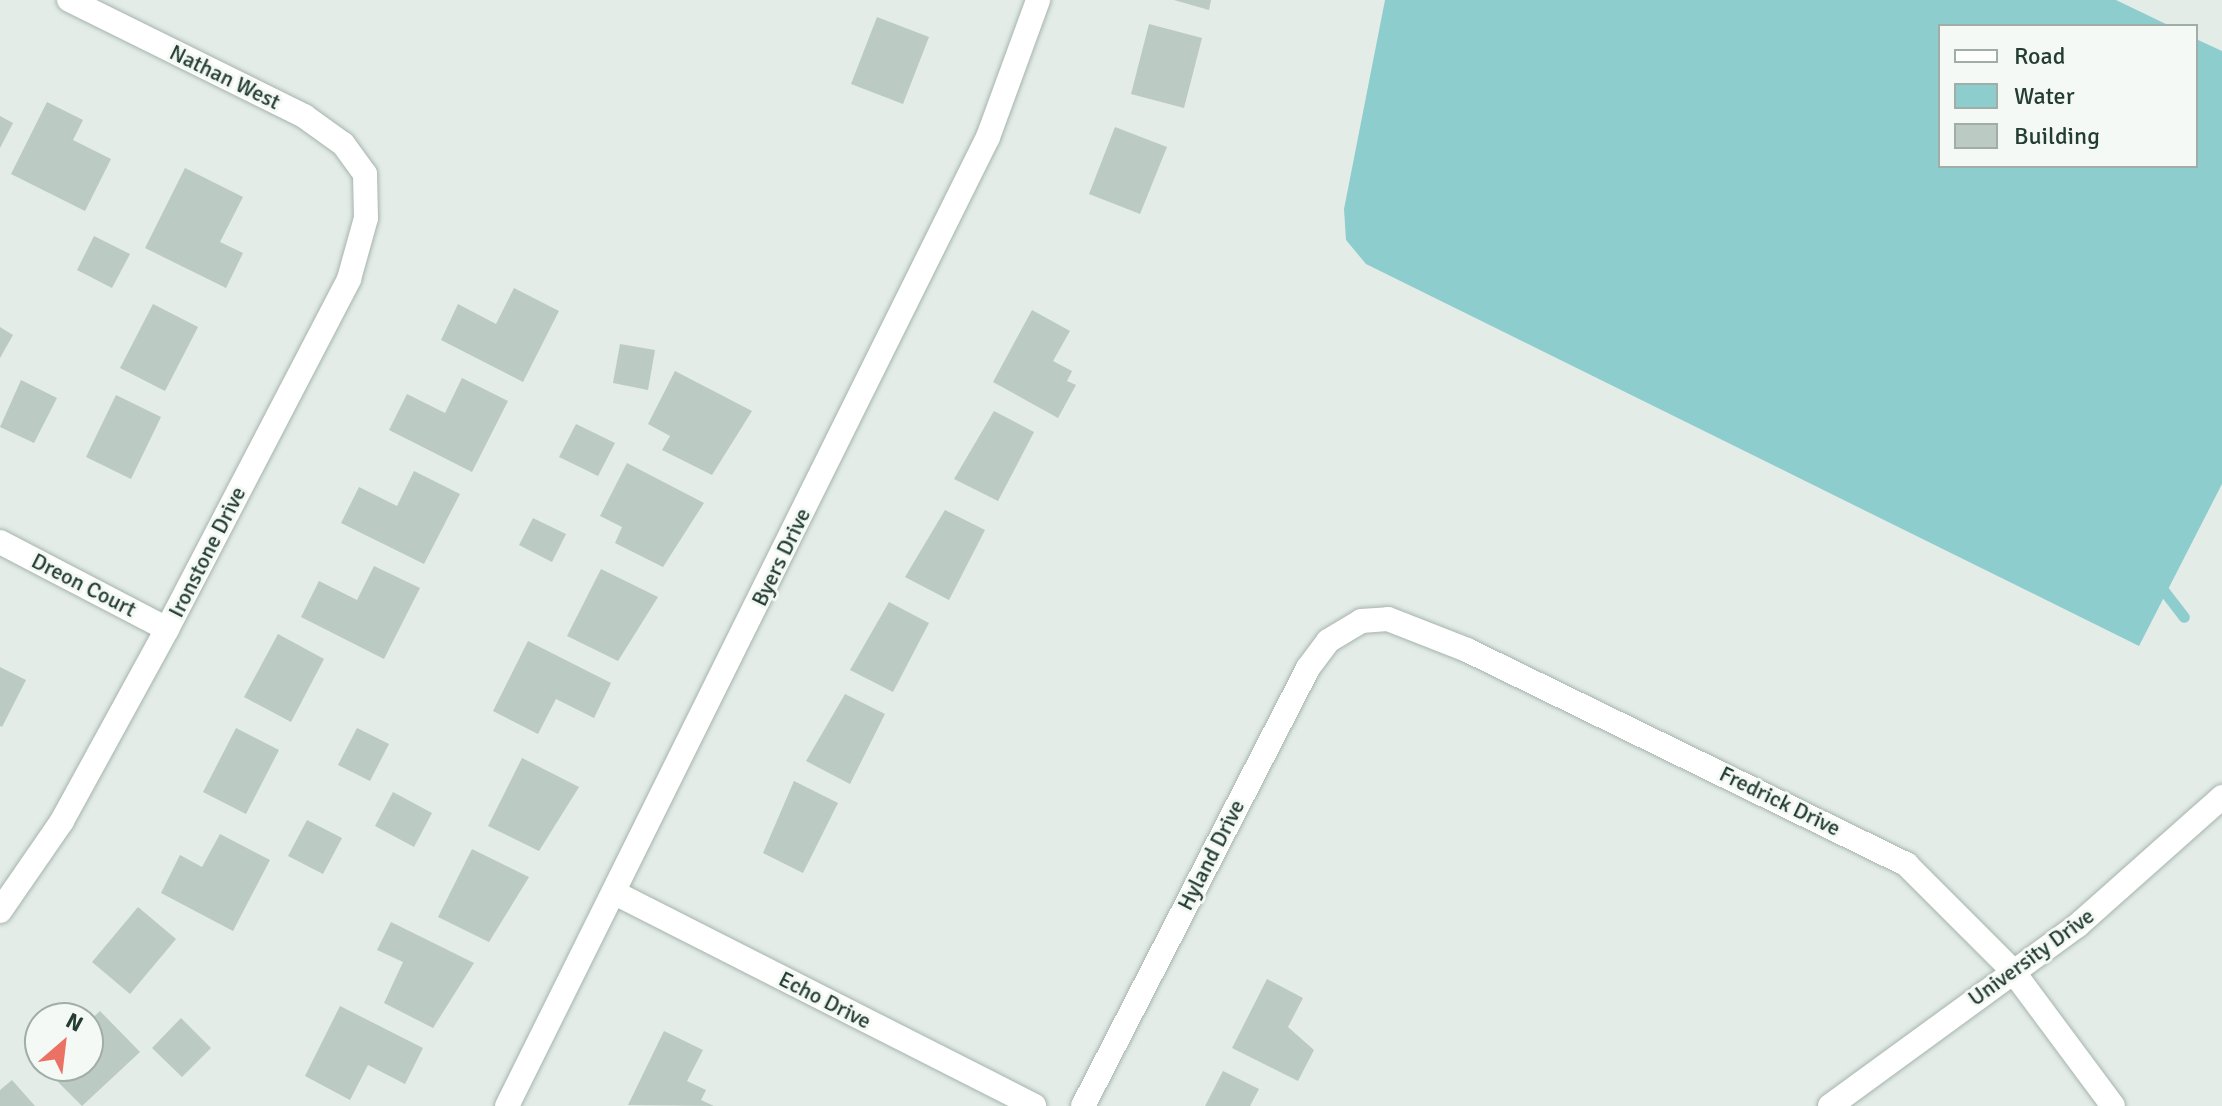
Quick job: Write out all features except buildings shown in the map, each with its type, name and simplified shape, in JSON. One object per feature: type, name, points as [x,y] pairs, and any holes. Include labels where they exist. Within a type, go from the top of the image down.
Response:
[{"type":"street","name":"Nathan West","points":[[69,0],[304,116],[343,144],[365,174]]},
{"type":"street","name":"Byers Drive","points":[[507,1106],[988,137],[1038,0]]},
{"type":"street","name":"Ironstone Drive","points":[[0,911],[49,844],[167,629],[349,279],[366,218],[365,174]]},
{"type":"street","name":"Dreon Court","points":[[0,542],[167,629]]},
{"type":"street","name":"Fredrick Drive","points":[[1361,621],[1415,625],[1907,865],[2012,970],[2113,1106]]},
{"type":"street","name":"Hyland Drive","points":[[1083,1106],[1308,668],[1328,641],[1361,621]]},
{"type":"street","name":"University Drive","points":[[1830,1106],[2012,970],[2078,925],[2222,797]]},
{"type":"street","name":"Echo Drive","points":[[615,893],[1034,1106]]},
{"type":"water","points":[[1385,0],[2116,0],[2166,24],[1938,24],[1938,168],[2198,168],[2198,40],[2222,51],[2222,484],[2139,646],[1366,264],[1346,240],[1344,209]]},
{"type":"waterway","points":[[2157,582],[2184,617]]}]
